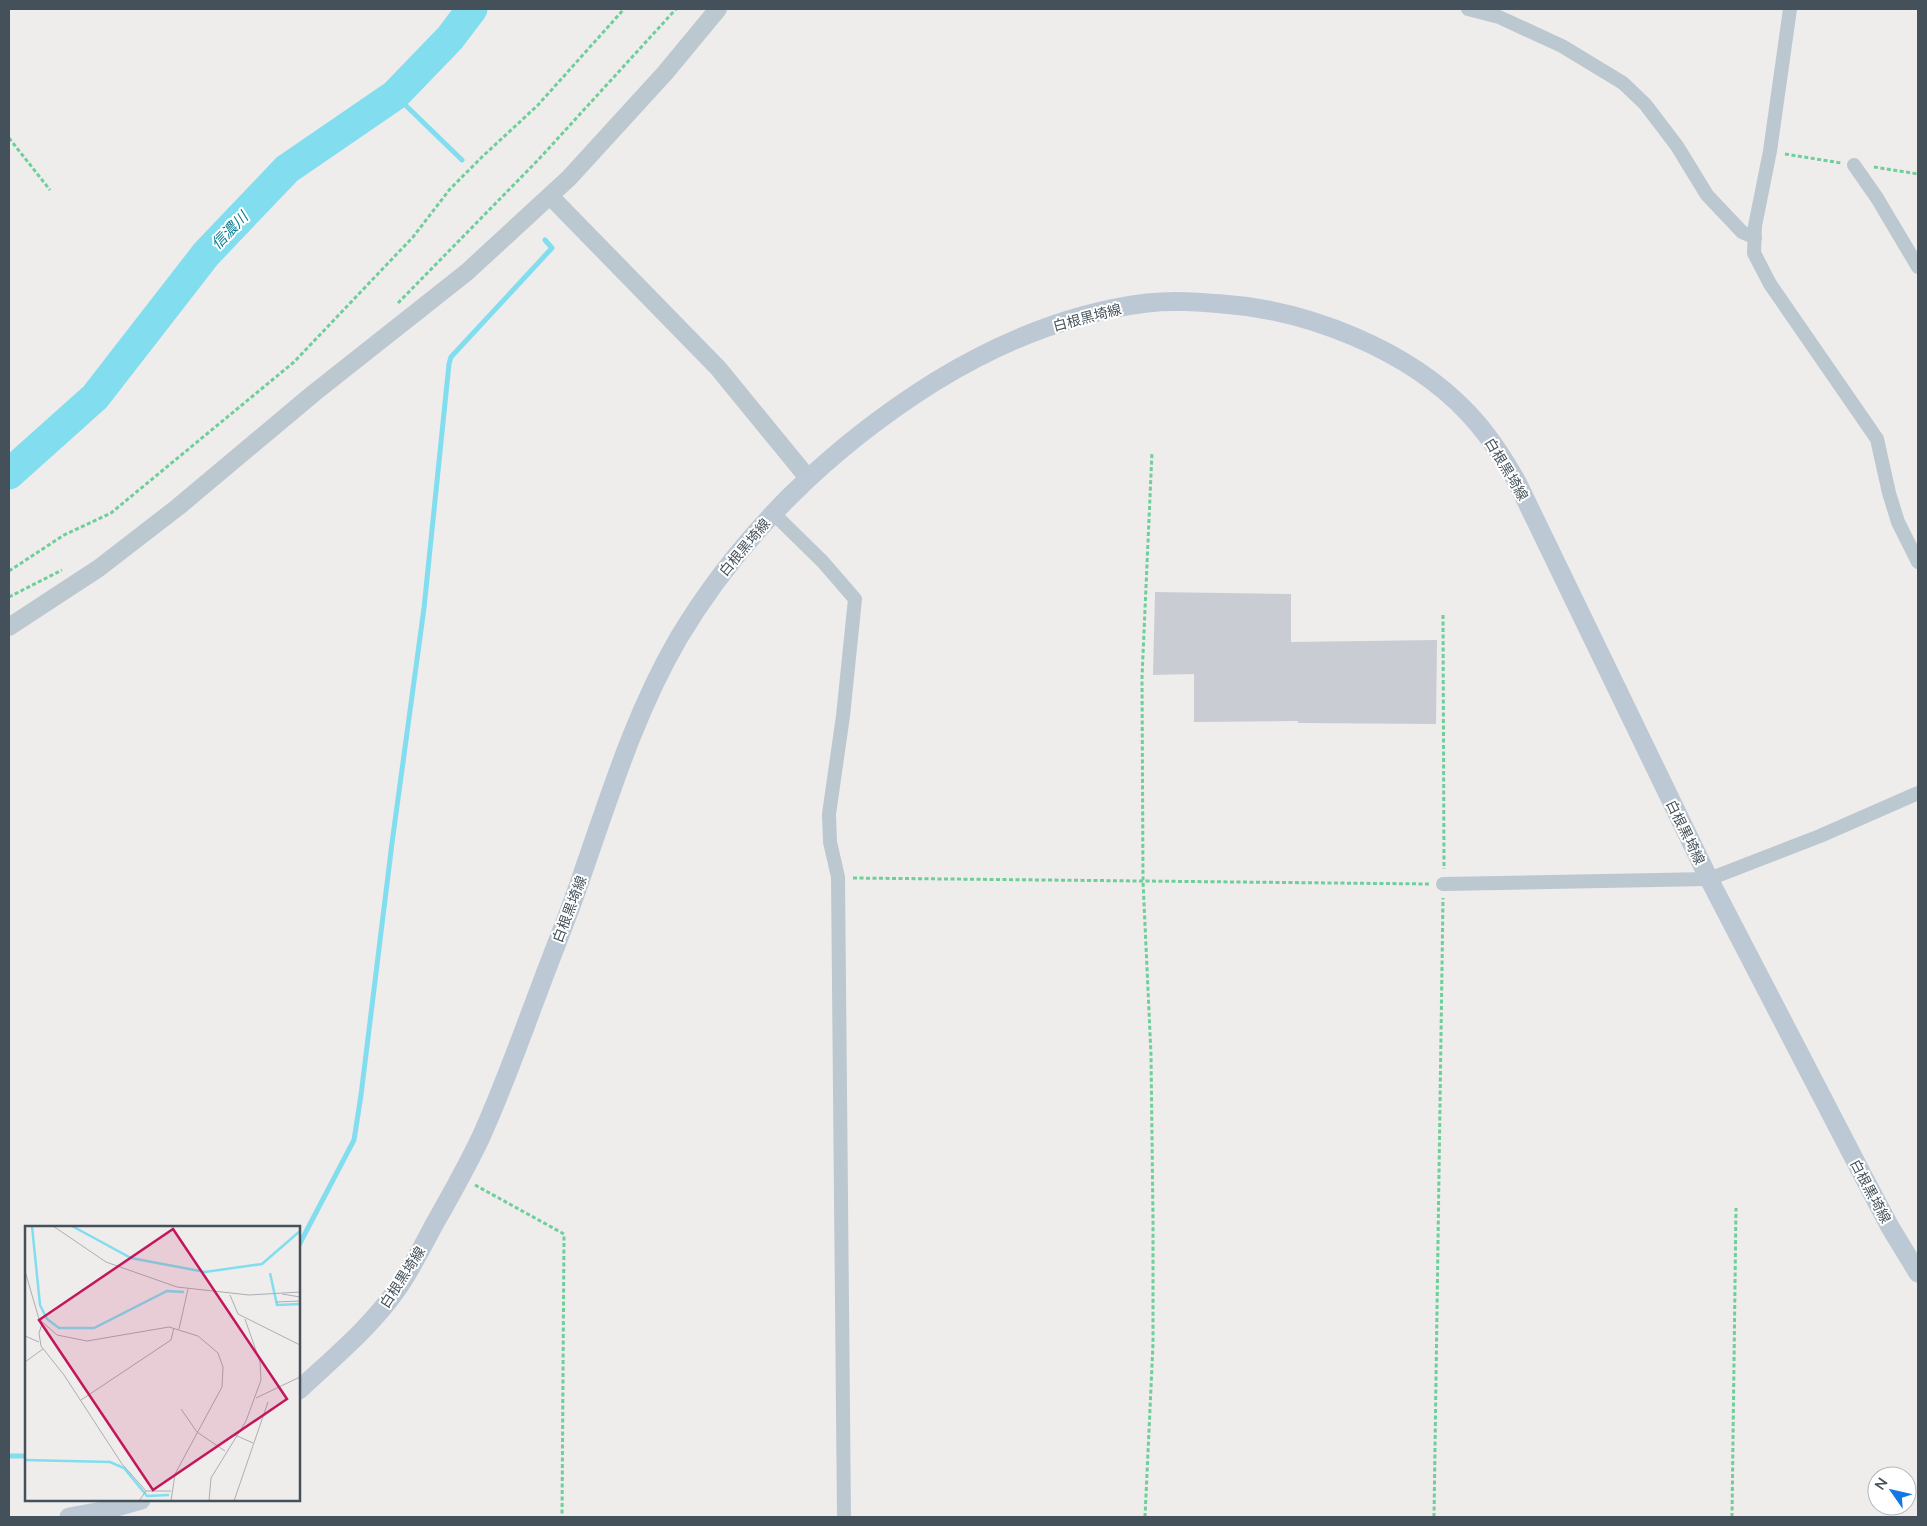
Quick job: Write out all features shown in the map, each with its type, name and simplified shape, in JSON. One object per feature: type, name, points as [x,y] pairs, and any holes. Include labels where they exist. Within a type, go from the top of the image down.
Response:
[{"type":"main road","name":"白根黒埼線","points":[[300,1389],[364,1328],[399,1286],[461,1177],[500,1093],[582,877],[614,782],[642,711],[676,643],[698,607],[726,568],[774,513],[808,478],[854,439],[912,396],[961,366],[1005,344],[1059,324],[1108,309],[1153,302],[1201,302],[1250,306],[1296,316],[1343,332],[1389,354],[1432,381],[1467,411],[1496,445],[1517,482],[1708,879],[1890,1227],[1918,1273]]},
{"type":"main road","points":[[69,1517],[102,1511],[137,1501]]},
{"type":"street","points":[[9,628],[99,568],[178,506],[314,393],[467,272],[550,196],[665,73],[718,9]]},
{"type":"street","points":[[1468,9],[1499,17],[1562,46],[1623,83],[1646,104],[1677,146],[1707,195],[1742,232],[1755,238]]},
{"type":"street","points":[[1790,9],[1770,151],[1756,226],[1754,253],[1770,284],[1877,439],[1889,493],[1898,522],[1918,562]]},
{"type":"street","points":[[1854,165],[1877,198],[1918,266]]},
{"type":"street","points":[[550,196],[718,368],[808,478]]},
{"type":"street","points":[[774,513],[823,562],[855,599],[843,716],[830,814],[830,842],[838,877],[844,1517]]},
{"type":"street","points":[[1443,884],[1708,879],[1820,836],[1918,793]]},
{"type":"path","points":[[9,571],[64,535],[111,513],[294,362],[413,237],[450,190],[483,156],[538,105],[624,9]]},
{"type":"path","points":[[393,308],[539,159],[676,9]]},
{"type":"path","points":[[9,138],[50,190]]},
{"type":"path","points":[[1145,1517],[1153,1344],[1153,1220],[1151,1055],[1143,881],[1142,677],[1152,452]]},
{"type":"path","points":[[1434,1517],[1443,884],[1443,615]]},
{"type":"path","points":[[838,877],[1443,884]]},
{"type":"path","points":[[461,1177],[564,1234],[562,1517]]},
{"type":"path","points":[[1732,1517],[1736,1208]]},
{"type":"building","points":[[1155,592],[1291,594],[1291,642],[1437,640],[1436,724],[1298,723],[1298,721],[1194,722],[1194,674],[1153,675]]},
{"type":"waterway","name":"信濃川","points":[[9,474],[95,397],[206,254],[287,169],[395,95],[450,38],[472,9]]},
{"type":"waterway","points":[[395,95],[462,160]]},
{"type":"waterway","points":[[300,1243],[354,1140],[424,608],[449,364],[451,357],[552,248],[545,240]]},
{"type":"waterway","points":[[9,1456],[25,1456]]}]
